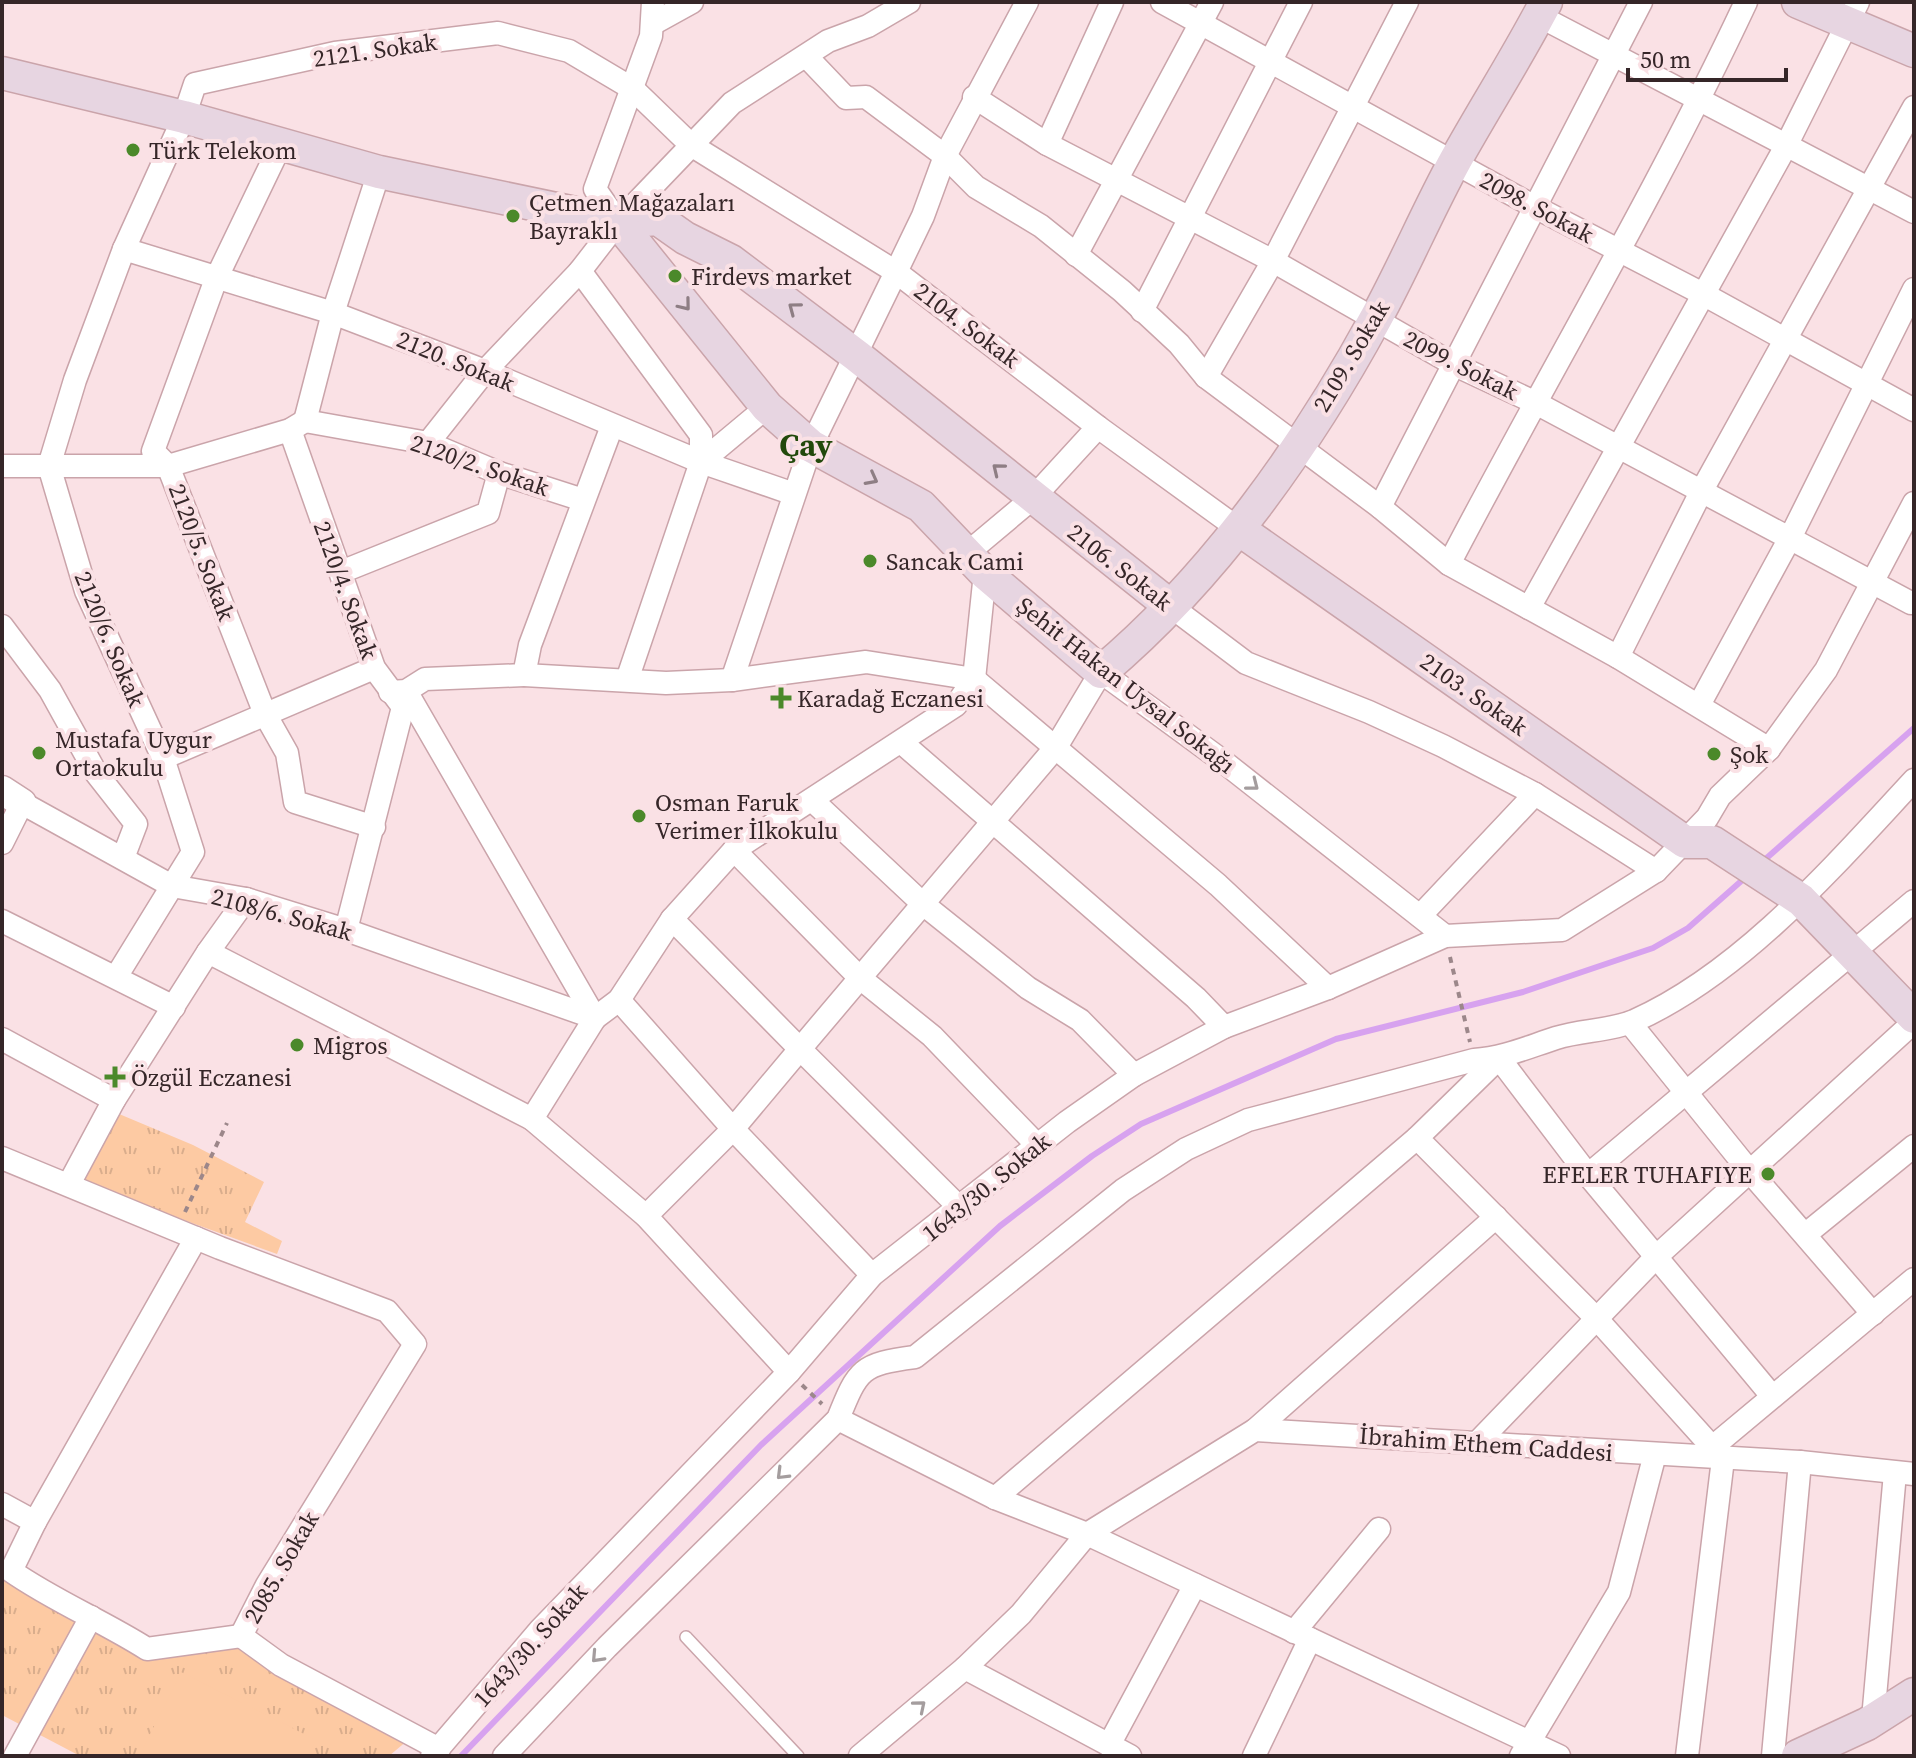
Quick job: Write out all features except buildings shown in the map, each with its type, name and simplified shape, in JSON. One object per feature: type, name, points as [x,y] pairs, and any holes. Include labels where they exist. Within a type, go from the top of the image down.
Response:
[{"type":"main road","points":[[1798,2],[1853,12],[1914,51]]},
{"type":"main road","name":"2109. Sokak","points":[[1101,672],[1150,630],[1169,605],[1240,530],[1297,446],[1375,320],[1454,162],[1542,9]]},
{"type":"main road","name":"2106. Sokak","points":[[2,73],[184,117],[379,172],[618,222],[658,219],[685,238],[731,261],[857,356],[1169,605]]},
{"type":"main road","name":"Şehit Hakan Uysal Sokağı","points":[[618,222],[767,407],[811,446],[921,506],[975,564],[1101,672]]},
{"type":"main road","name":"2103. Sokak","points":[[1240,530],[1699,842],[1798,898],[1914,1020]]},
{"type":"main road","points":[[1798,1756],[1873,1719],[1914,1694]]},
{"type":"street","points":[[618,222],[595,189],[633,89],[653,13],[692,2]]},
{"type":"street","points":[[428,443],[485,371],[580,271],[618,222],[732,103],[788,63],[806,56],[878,11],[909,2]]},
{"type":"street","name":"2104. Sokak","points":[[1027,2],[945,156],[923,216],[896,272],[1098,427],[1240,530]]},
{"type":"street","points":[[1047,144],[1112,2]]},
{"type":"street","name":"2098. Sokak","points":[[1162,2],[1207,11],[1271,59],[1535,207],[1703,294],[1914,410]]},
{"type":"street","points":[[1142,311],[1301,2]]},
{"type":"street","points":[[1206,377],[1273,261],[1407,2]]},
{"type":"street","points":[[1380,507],[1641,2]]},
{"type":"street","points":[[1449,564],[1701,98],[1746,2]]},
{"type":"street","points":[[1542,9],[1615,57],[1701,98],[1914,212]]},
{"type":"street","points":[[1076,255],[1207,11]]},
{"type":"street","points":[[1529,608],[1786,146],[1853,12]]},
{"type":"street","name":"2121. Sokak","points":[[49,466],[75,380],[124,249],[184,117],[195,84],[335,53],[498,33],[569,51],[633,89],[691,145],[896,272]]},
{"type":"street","points":[[806,56],[846,98],[866,97],[945,156],[976,187],[1041,226],[1179,344],[1206,377],[1380,507],[1449,564],[1618,657],[1769,749]]},
{"type":"street","name":"2099. Sokak","points":[[974,97],[1047,144],[1273,261],[1455,365],[1534,402],[1911,603]]},
{"type":"street","points":[[1618,657],[1701,492],[1914,107]]},
{"type":"street","name":"2120/5. Sokak","points":[[281,144],[216,279],[153,451],[168,466],[265,714],[287,753],[295,802],[374,827]]},
{"type":"street","points":[[298,426],[379,172]]},
{"type":"street","name":"2120. Sokak","points":[[124,249],[333,313],[485,371],[701,462],[794,494]]},
{"type":"street","points":[[580,271],[701,435],[701,462],[627,680]]},
{"type":"street","points":[[732,680],[811,446],[896,272]]},
{"type":"street","points":[[1699,705],[1790,538],[1914,289]]},
{"type":"street","points":[[701,462],[767,407]]},
{"type":"street","name":"2120/2. Sokak","points":[[2,466],[168,466],[298,426],[428,443],[499,473],[583,500]]},
{"type":"street","name":"2120/4. Sokak","points":[[298,426],[341,572],[374,668],[398,692],[403,707],[346,930]]},
{"type":"street","points":[[524,675],[530,645],[612,426]]},
{"type":"street","points":[[532,1119],[595,1018],[619,1000],[672,919],[734,850],[956,705],[974,679],[975,564],[1098,427]]},
{"type":"street","name":"2120/6. Sokak","points":[[49,466],[86,591],[163,758],[193,852],[116,977]]},
{"type":"street","points":[[341,572],[488,513],[499,473]]},
{"type":"street","name":"1643/30. Sokak","points":[[435,1752],[540,1630],[791,1374],[872,1275],[961,1209],[1037,1145],[1134,1075],[1224,1027],[1328,988],[1445,936],[1562,930],[1699,842],[1720,796],[1769,749],[1826,670],[1914,503]]},
{"type":"street","name":"2106. Sokak","points":[[1169,605],[1246,663],[1369,712],[1535,794],[1656,871]]},
{"type":"street","points":[[2,626],[50,690],[96,773],[136,824],[123,858]]},
{"type":"street","points":[[595,1018],[398,692],[425,679],[524,675],[627,680],[732,680],[866,662],[974,679],[1218,885],[1328,988]]},
{"type":"street","points":[[163,758],[374,668]]},
{"type":"street","points":[[646,1216],[733,1129],[1056,747],[1101,672]]},
{"type":"street","name":"Şehit Hakan Uysal Sokağı","points":[[1101,672],[1445,936]]},
{"type":"street","points":[[901,742],[1196,998],[1224,1027]]},
{"type":"street","points":[[504,1756],[834,1416],[852,1384],[876,1362],[915,1357],[1123,1190],[1186,1149],[1248,1120],[1474,1060],[1499,1058],[1558,1037],[1630,1023],[1686,995],[1798,898],[1914,780]]},
{"type":"street","points":[[1420,916],[1535,794]]},
{"type":"street","name":"2108/6. Sokak","points":[[2,843],[12,796],[172,886],[246,899],[346,930],[595,1018]]},
{"type":"street","points":[[812,800],[923,904],[1028,988],[1080,1020],[1134,1075]]},
{"type":"street","points":[[734,850],[860,978],[932,1036],[1037,1145]]},
{"type":"street","points":[[69,1184],[114,1100],[208,952],[246,899]]},
{"type":"street","points":[[1588,1175],[1914,901]]},
{"type":"street","points":[[672,919],[961,1209]]},
{"type":"street","points":[[2,921],[174,1007]]},
{"type":"street","points":[[208,952],[532,1119],[646,1216],[791,1374]]},
{"type":"street","points":[[619,1000],[733,1129],[872,1275]]},
{"type":"street","points":[[1477,1443],[1658,1255],[1751,1173],[1914,1020]]},
{"type":"street","points":[[1630,1023],[1751,1173],[1873,1314]]},
{"type":"street","points":[[2,1039],[114,1100]]},
{"type":"street","points":[[995,1498],[1417,1138],[1499,1058]]},
{"type":"street","points":[[1499,1058],[1588,1175],[1658,1255],[1772,1396]]},
{"type":"street","points":[[1417,1138],[1596,1318],[1712,1455]]},
{"type":"street","points":[[1806,1234],[1914,1146]]},
{"type":"street","points":[[2,1158],[187,1234],[11,1571],[44,1594],[147,1649],[241,1636]]},
{"type":"street","points":[[860,1756],[965,1668],[1021,1614],[1087,1534],[1255,1430],[1496,1217]]},
{"type":"street","name":"2085. Sokak","points":[[187,1234],[387,1311],[415,1344],[267,1585],[241,1636],[281,1665],[435,1752]]},
{"type":"street","points":[[1687,1756],[1712,1455],[1772,1396],[1913,1283]]},
{"type":"street","points":[[834,1416],[995,1498],[1087,1534],[1302,1635],[1526,1748],[1559,1756]]},
{"type":"street","name":"İbrahim Ethem Caddesi","points":[[1255,1430],[1712,1455],[1904,1474]]},
{"type":"street","points":[[1526,1748],[1619,1592],[1655,1454]]},
{"type":"street","points":[[1773,1756],[1800,1462]]},
{"type":"street","points":[[1873,1719],[1904,1474]]},
{"type":"street","points":[[2,1504],[35,1522]]},
{"type":"street","points":[[1254,1756],[1302,1635],[1379,1529]]},
{"type":"street","points":[[1109,1745],[1195,1585]]},
{"type":"street","points":[[15,1756],[91,1617]]},
{"type":"street","points":[[965,1668],[1130,1756]]},
{"type":"lane","points":[[686,1637],[798,1756]]},
{"type":"path","points":[[1445,936],[1474,1060]]},
{"type":"path","points":[[187,1234],[227,1123]]},
{"type":"path","points":[[791,1374],[834,1416]]},
{"type":"green space","points":[[112,1111],[193,1145],[264,1182],[245,1222],[282,1241],[277,1254],[79,1182]]},
{"type":"green space","points":[[2,1573],[146,1654],[239,1642],[408,1740],[389,1756],[80,1756],[2,1715]]},
{"type":"green space","points":[[181,1672],[316,1740],[308,1756],[140,1754]]},
{"type":"waterway","points":[[1761,863],[1914,728]]},
{"type":"waterway","points":[[461,1756],[761,1445],[1000,1226],[1092,1156],[1141,1124],[1336,1039],[1523,992],[1653,948],[1688,928],[1747,876]]},
{"type":"place","name":"Türk Telekom","points":[[133,150]]},
{"type":"place","name":"Çetmen Mağazaları Bayraklı","points":[[513,216]]},
{"type":"place","name":"Firdevs market","points":[[675,276]]},
{"type":"place","name":"Sancak Cami","points":[[870,561]]},
{"type":"place","name":"Karadağ Eczanesi","points":[[781,698]]},
{"type":"place","name":"Mustafa Uygur Ortaokulu","points":[[39,753]]},
{"type":"place","name":"Şok","points":[[1714,754]]},
{"type":"place","name":"Osman Faruk Verimer İlkokulu","points":[[639,816]]},
{"type":"place","name":"Migros","points":[[297,1045]]},
{"type":"place","name":"Özgül Eczanesi","points":[[115,1077]]},
{"type":"place","name":"EFELER TUHAFIYE","points":[[1768,1174]]},
{"type":"district","name":"Çay","points":[[806,445]]}]
